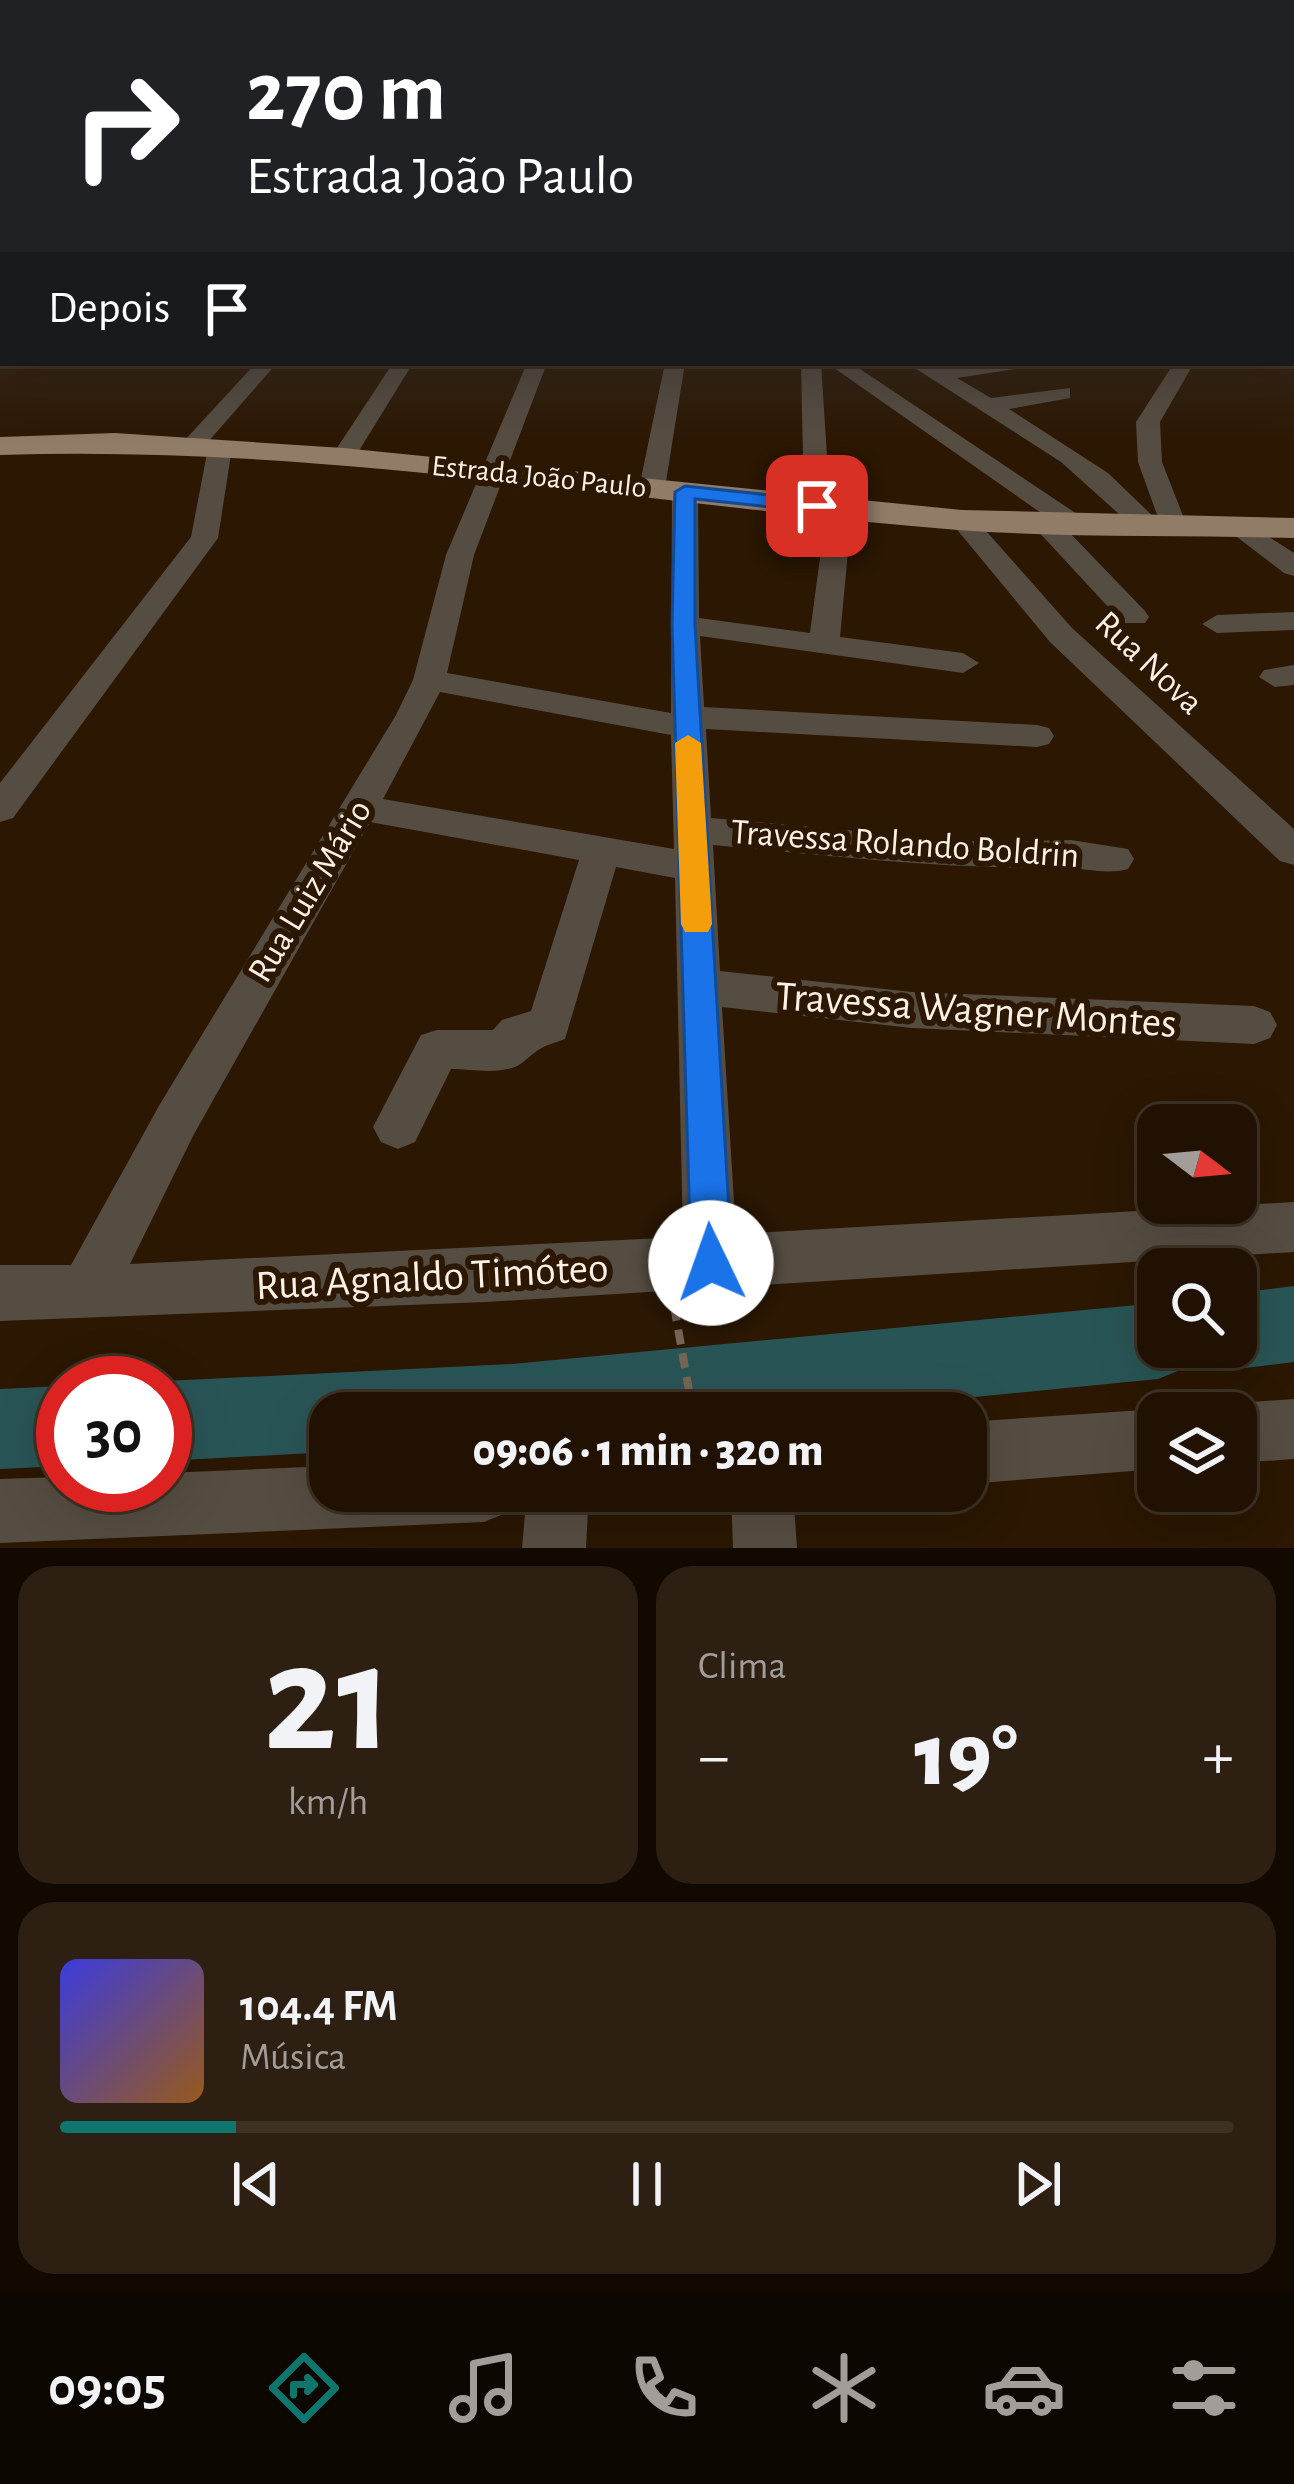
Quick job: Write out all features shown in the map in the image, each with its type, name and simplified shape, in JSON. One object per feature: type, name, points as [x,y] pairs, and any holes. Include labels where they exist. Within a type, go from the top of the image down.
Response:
[{"type":"main road","name":"Estrada João Paulo","points":[[0,446],[116,442],[343,457],[962,520],[1294,528]]},
{"type":"street","points":[[0,809],[204,538],[210,522],[206,447],[265,366]]},
{"type":"street","points":[[343,457],[401,366]]},
{"type":"street","name":"Rua Luiz Mário","points":[[86,1294],[177,1119],[360,808],[429,680],[460,555],[536,366]]},
{"type":"street","points":[[675,366],[669,490],[684,625],[699,985],[692,1279]]},
{"type":"street","points":[[824,644],[828,507],[812,368],[842,366],[1059,524],[1134,617]]},
{"type":"street","points":[[926,369],[970,366]]},
{"type":"street","points":[[1161,526],[1148,422],[1181,366]]},
{"type":"street","points":[[926,369],[1161,526]]},
{"type":"street","points":[[985,406],[1062,393]]},
{"type":"street","name":"Rua Nova","points":[[962,520],[1061,634],[1294,851]]},
{"type":"street","points":[[1243,528],[1294,567]]},
{"type":"street","points":[[1217,624],[1294,621]]},
{"type":"street","points":[[684,625],[963,663]]},
{"type":"street","points":[[429,680],[687,722],[1037,736]]},
{"type":"street","name":"Travessa Rolando Boldrin","points":[[360,808],[600,854],[694,848],[1071,854],[1114,859]]},
{"type":"street","points":[[398,1127],[437,1049],[505,1050],[518,1033],[548,1026],[600,854]]},
{"type":"street","name":"Travessa Wagner Montes","points":[[699,985],[891,1009],[1254,1025]]},
{"type":"street","name":"Rua Agnaldo Timóteo","points":[[0,1293],[692,1279],[1294,1227]]},
{"type":"street","points":[[1257,1432],[1294,1429]]},
{"type":"street","points":[[987,1451],[1137,1440]]},
{"type":"street","points":[[0,1511],[309,1498]]},
{"type":"street","points":[[554,1548],[557,1512]]},
{"type":"street","points":[[763,1512],[765,1548]]},
{"type":"path","points":[[692,1279],[693,1392]]},
{"type":"waterway","points":[[1257,1328],[1294,1324]]},
{"type":"waterway","points":[[192,1420],[512,1403],[1137,1343]]},
{"type":"waterway","points":[[0,1429],[36,1427]]},
{"type":"slow traffic","points":[[688,743],[696,924]]},
{"type":"route","points":[[711,1263],[688,746],[685,492],[817,506]]}]
